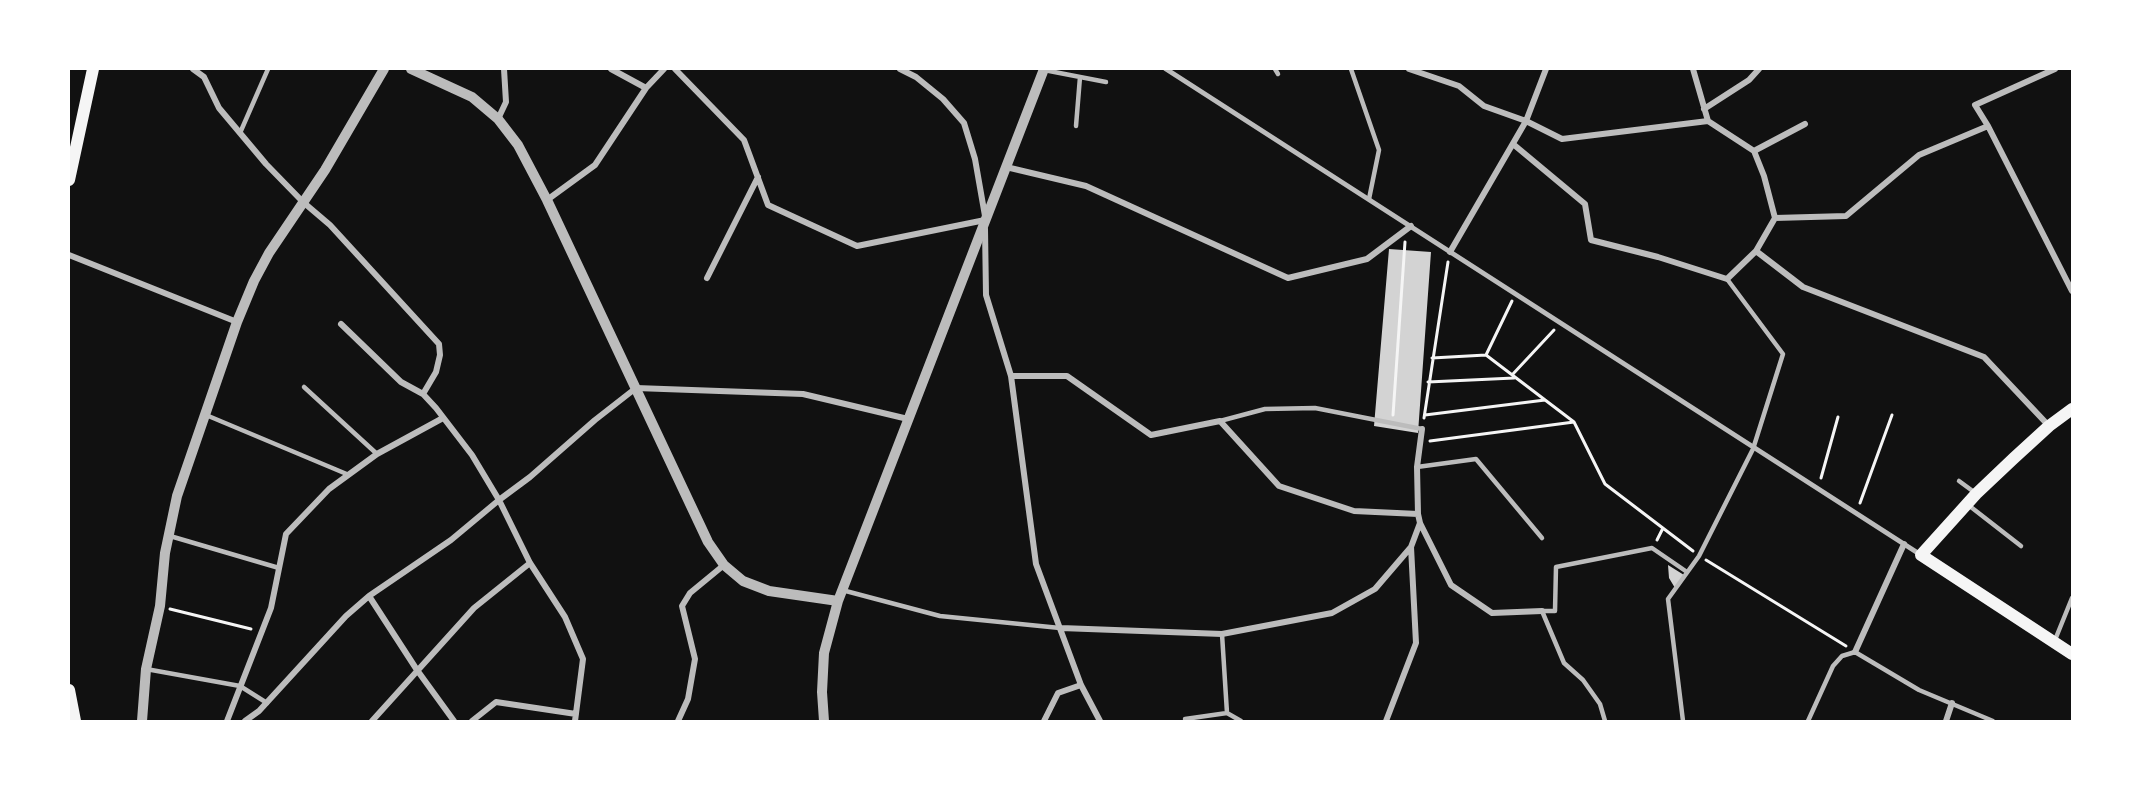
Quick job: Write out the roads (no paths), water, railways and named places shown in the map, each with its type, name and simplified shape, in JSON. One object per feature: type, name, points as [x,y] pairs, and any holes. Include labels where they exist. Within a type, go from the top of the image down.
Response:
[{"type":"main road","points":[[69,180],[93,69]]},
{"type":"main road","points":[[2069,415],[2049,426],[1976,494],[1921,555],[2072,654]]},
{"type":"main road","points":[[69,690],[75,721]]},
{"type":"street","points":[[193,69],[204,77],[219,108],[266,164],[303,202],[330,225],[439,344],[440,355],[436,372],[423,394]]},
{"type":"street","points":[[142,721],[146,669],[160,606],[177,496],[237,322],[259,272],[325,170],[384,69]]},
{"type":"street","points":[[411,69],[472,97],[498,119],[518,145],[547,200],[708,542],[724,565],[743,581],[769,591],[840,595]]},
{"type":"street","points":[[498,119],[506,102],[504,69]]},
{"type":"street","points":[[611,69],[646,88]]},
{"type":"street","points":[[547,200],[595,165],[646,88],[664,69]]},
{"type":"street","points":[[675,69],[744,140],[768,205],[857,246],[985,220]]},
{"type":"street","points":[[900,69],[916,77],[943,99],[964,123],[975,159],[985,220],[986,295],[1011,376],[1036,564],[1081,685],[1100,721]]},
{"type":"street","points":[[824,721],[822,692],[824,653],[840,595],[1044,69]]},
{"type":"street","points":[[1166,69],[1921,555]]},
{"type":"street","points":[[1409,69],[1459,86],[1484,106],[1526,121],[1562,139],[1708,121]]},
{"type":"street","points":[[1450,252],[1526,121],[1546,69]]},
{"type":"street","points":[[1513,144],[1585,204],[1591,240],[1727,279],[1756,251],[1775,218],[1764,176],[1754,151],[1708,121],[1693,69]]},
{"type":"street","points":[[1704,109],[1749,80],[1759,69]]},
{"type":"street","points":[[2055,69],[1975,105],[1988,126],[2072,291]]},
{"type":"street","points":[[1754,151],[1805,124]]},
{"type":"street","points":[[1775,218],[1846,216],[1919,155],[1988,126]]},
{"type":"street","points":[[1006,167],[1086,186],[1288,278],[1367,259],[1411,226]]},
{"type":"street","points":[[707,278],[758,177]]},
{"type":"street","points":[[1756,251],[1803,287],[1984,357],[2049,426]]},
{"type":"street","points":[[69,255],[237,322]]},
{"type":"street","points":[[341,324],[401,382],[423,394],[472,455],[499,500],[530,563],[565,617],[583,659],[575,718],[496,702],[472,721]]},
{"type":"street","points":[[1011,376],[1067,376],[1152,435],[1220,421],[1279,486],[1354,511],[1418,514]]},
{"type":"street","points":[[245,721],[267,703],[346,616],[369,596],[451,540],[636,388],[803,394],[908,419]]},
{"type":"street","points":[[227,721],[271,608],[286,534],[329,489],[377,454],[443,418]]},
{"type":"street","points":[[1422,429],[1418,467],[1418,514],[1420,523],[1451,585],[1492,613],[1542,611]]},
{"type":"street","points":[[1061,628],[1222,634],[1332,614],[1375,589],[1411,547],[1420,523]]},
{"type":"street","points":[[1855,652],[1904,544]]},
{"type":"street","points":[[1386,721],[1416,643],[1411,547]]},
{"type":"street","points":[[372,721],[474,608],[530,563]]},
{"type":"street","points":[[678,721],[688,699],[695,659],[682,606],[690,593],[724,565]]},
{"type":"street","points":[[369,596],[417,670],[454,721]]},
{"type":"street","points":[[1044,721],[1058,693],[1081,685]]},
{"type":"street","points":[[1946,721],[1952,703]]},
{"type":"lane","points":[[240,133],[268,69]]},
{"type":"lane","points":[[1044,69],[1106,82]]},
{"type":"lane","points":[[1351,69],[1379,150],[1369,199]]},
{"type":"lane","points":[[1076,126],[1080,77]]},
{"type":"lane","points":[[1683,721],[1668,599],[1699,556],[1754,447],[1783,354],[1727,279]]},
{"type":"lane","points":[[304,387],[377,454]]},
{"type":"lane","points":[[1220,421],[1265,409],[1315,408],[1422,429]]},
{"type":"lane","points":[[206,416],[349,475]]},
{"type":"lane","points":[[1418,467],[1476,459],[1542,538]]},
{"type":"lane","points":[[1959,481],[1976,494]]},
{"type":"lane","points":[[1967,504],[2021,546]]},
{"type":"lane","points":[[169,536],[279,568]]},
{"type":"lane","points":[[1605,721],[1600,704],[1583,680],[1564,663],[1542,611],[1555,611],[1556,567],[1652,548],[1687,573]]},
{"type":"lane","points":[[840,595],[940,616],[1061,628]]},
{"type":"lane","points":[[2054,643],[2072,598]]},
{"type":"lane","points":[[1222,634],[1227,713]]},
{"type":"lane","points":[[1808,721],[1833,666],[1842,656],[1855,652],[1919,690],[1993,721]]},
{"type":"lane","points":[[146,669],[240,686],[267,703]]},
{"type":"lane","points":[[1185,719],[1227,713],[1241,721]]}]
